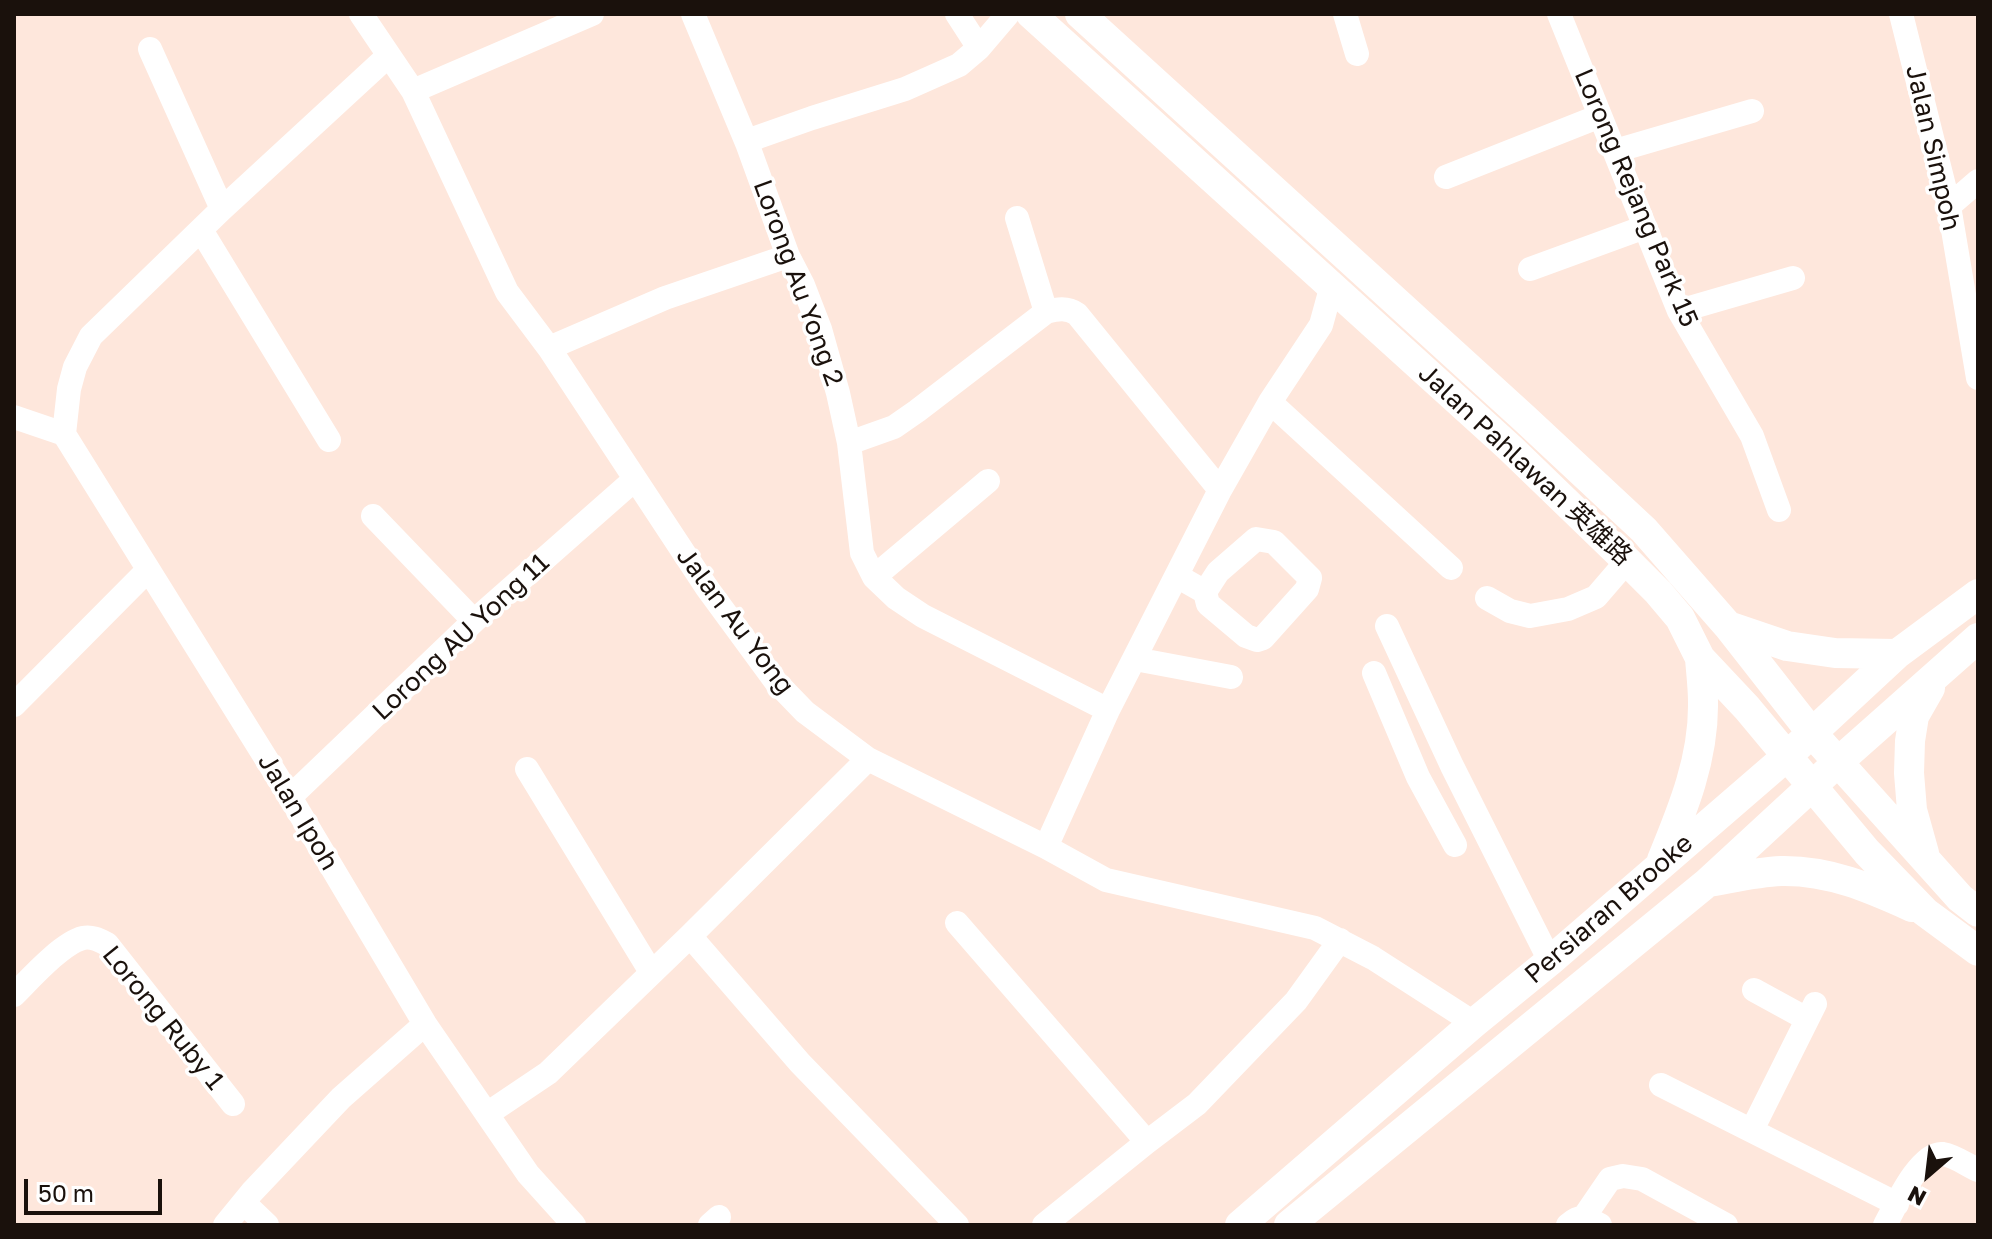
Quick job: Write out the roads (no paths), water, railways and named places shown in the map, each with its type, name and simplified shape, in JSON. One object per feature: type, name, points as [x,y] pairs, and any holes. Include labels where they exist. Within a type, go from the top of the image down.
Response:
[{"type":"main road","name":"Jalan Pahlawan 英雄路","points":[[1031,14],[1510,448],[1627,561],[1680,618],[1700,658],[1747,708],[1867,852],[1925,912],[1978,951]]},
{"type":"main road","name":"Jalan Pahlawan 英雄路","points":[[1080,14],[1644,530],[1728,626],[1837,763],[1960,898],[1978,912]]},
{"type":"main road","name":"Persiaran Brooke","points":[[1240,1225],[1786,757],[1897,654],[1978,594]]},
{"type":"main road","points":[[1728,626],[1787,646],[1835,653],[1897,654]]},
{"type":"main road","name":"Persiaran Brooke","points":[[1289,1225],[1708,882],[1978,638]]},
{"type":"main road","points":[[1660,865],[1688,796],[1699,749],[1703,702],[1700,658]]},
{"type":"main road","points":[[1927,862],[1912,810],[1910,741],[1914,716],[1939,672]]},
{"type":"main road","points":[[1708,882],[1781,871],[1830,875],[1869,887],[1925,912]]},
{"type":"street","name":"Jalan Au Yong","points":[[361,14],[413,91],[507,292],[549,348],[707,588],[776,682],[805,712],[868,759],[1106,880],[1315,928],[1373,958],[1474,1023]]},
{"type":"street","points":[[413,91],[592,14]]},
{"type":"street","name":"Lorong Au Yong 2","points":[[693,14],[820,329],[849,443],[862,553],[874,577],[896,598],[923,616],[1108,710]]},
{"type":"street","points":[[957,14],[979,48]]},
{"type":"street","points":[[747,143],[905,89],[959,65],[979,48],[1008,14]]},
{"type":"street","points":[[1345,14],[1357,54]]},
{"type":"street","name":"Lorong Rejang Park 15","points":[[1559,14],[1679,311],[1748,428],[1779,510]]},
{"type":"street","name":"Jalan Simpoh","points":[[1901,14],[1949,206],[1978,378]]},
{"type":"street","points":[[150,49],[222,209]]},
{"type":"street","points":[[14,417],[64,434],[75,367],[91,336],[158,269],[388,56]]},
{"type":"street","points":[[1615,151],[1752,111]]},
{"type":"street","points":[[1446,177],[1600,116]]},
{"type":"street","points":[[1949,206],[1978,181]]},
{"type":"street","points":[[1017,218],[1046,312]]},
{"type":"street","points":[[1530,269],[1645,227]]},
{"type":"street","points":[[201,230],[329,440]]},
{"type":"street","points":[[549,348],[665,298],[788,256]]},
{"type":"street","points":[[1679,311],[1793,278]]},
{"type":"street","points":[[1046,847],[1108,710],[1220,490],[1270,402],[1321,325],[1332,285]]},
{"type":"street","points":[[849,443],[894,427],[1046,312],[1070,310],[1077,314],[1220,490]]},
{"type":"street","points":[[1321,325],[1335,321],[1370,320]]},
{"type":"street","points":[[1270,402],[1451,568]]},
{"type":"street","name":"Jalan Ipoh","points":[[64,434],[290,797],[425,1024],[528,1174],[574,1225]]},
{"type":"street","name":"Lorong AU Yong 11","points":[[290,797],[474,621],[634,480]]},
{"type":"street","points":[[874,577],[988,481]]},
{"type":"street","points":[[373,516],[474,621]]},
{"type":"street","points":[[1177,576],[1205,592],[1208,604],[1246,636],[1257,640],[1263,638],[1307,589],[1310,578],[1274,542],[1256,539],[1218,572],[1205,592]]},
{"type":"street","points":[[1487,598],[1510,611],[1530,616],[1568,609],[1596,597],[1627,561]]},
{"type":"street","points":[[14,705],[148,570]]},
{"type":"street","points":[[1387,626],[1452,766],[1550,961]]},
{"type":"street","points":[[1135,659],[1231,677]]},
{"type":"street","points":[[1374,673],[1418,777],[1455,845]]},
{"type":"street","points":[[487,1114],[548,1073],[868,759]]},
{"type":"street","points":[[1418,777],[1452,766]]},
{"type":"street","points":[[527,769],[651,972]]},
{"type":"street","points":[[957,923],[1147,1142]]},
{"type":"street","points":[[690,936],[800,1063],[957,1225]]},
{"type":"street","name":"Lorong Ruby 1","points":[[14,995],[72,943],[93,938],[107,944],[233,1104]]},
{"type":"street","points":[[1044,1225],[1197,1104],[1296,1001],[1340,940]]},
{"type":"street","points":[[1752,1130],[1811,1012],[1754,990]]},
{"type":"street","points":[[225,1225],[341,1098],[425,1024]]},
{"type":"street","points":[[1661,1085],[1752,1130],[1891,1215],[1923,1162],[1935,1155],[1944,1154],[1978,1170]]},
{"type":"street","points":[[1584,1222],[1610,1179],[1623,1176],[1642,1179],[1726,1225]]},
{"type":"street","points":[[244,1203],[267,1225]]}]
